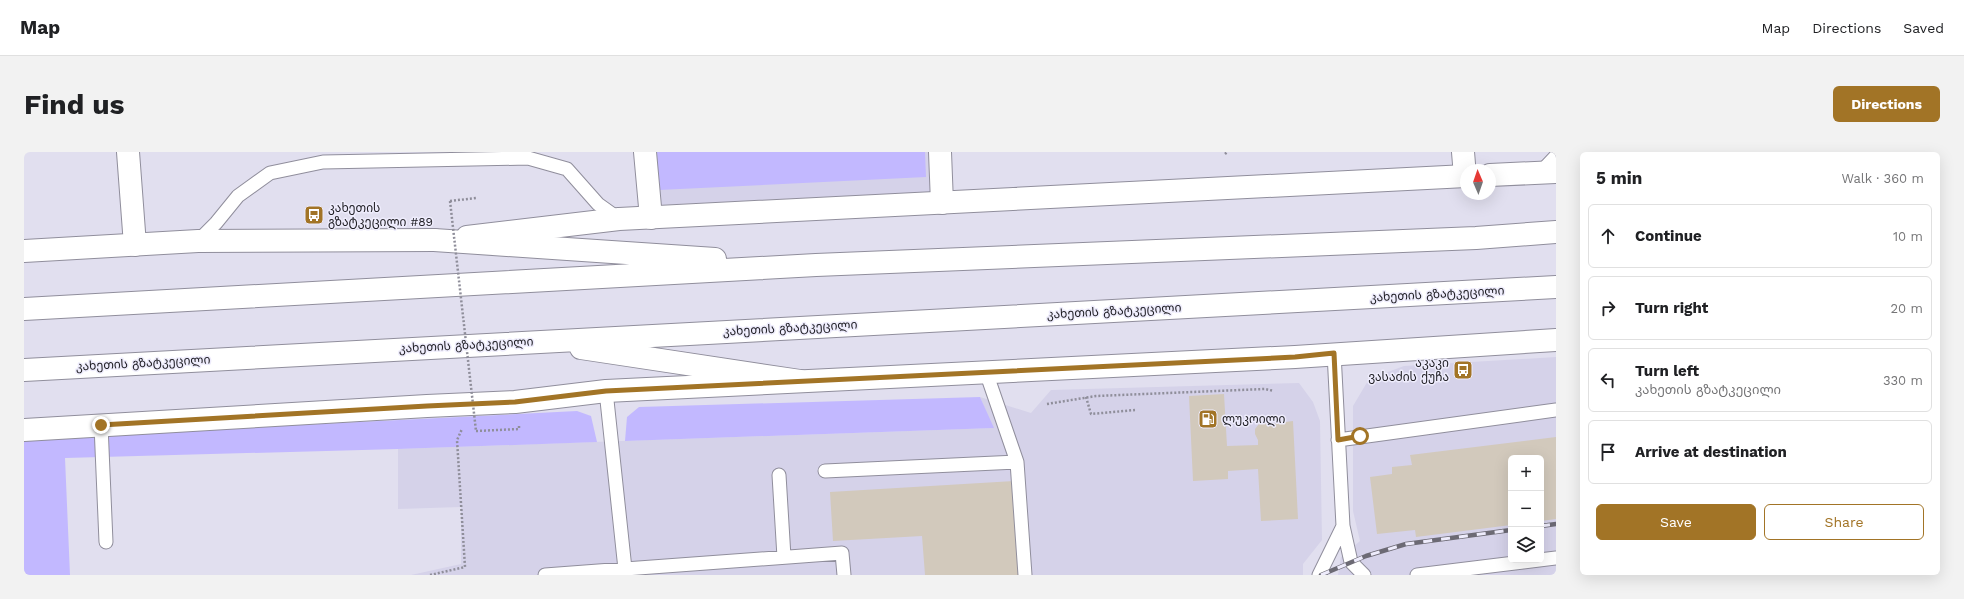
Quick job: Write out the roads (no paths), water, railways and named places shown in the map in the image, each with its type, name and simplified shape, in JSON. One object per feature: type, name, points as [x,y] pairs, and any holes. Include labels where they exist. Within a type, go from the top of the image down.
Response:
[{"type":"main road","points":[[128,152],[135,245]]},
{"type":"main road","points":[[645,152],[651,218]]},
{"type":"main road","points":[[940,152],[942,203]]},
{"type":"main road","points":[[1463,152],[1464,164]]},
{"type":"main road","points":[[1496,175],[1548,172]]},
{"type":"main road","points":[[434,240],[619,219],[1460,176]]},
{"type":"main road","points":[[24,309],[816,265],[1476,238],[1556,232]]},
{"type":"main road","points":[[24,251],[198,241],[434,240],[816,265]]},
{"type":"main road","name":"კახეთის გზატკეცილი","points":[[24,370],[535,341],[1556,287]]},
{"type":"main road","points":[[24,430],[515,402],[606,391],[986,372],[1556,340]]},
{"type":"main road","points":[[535,341],[800,381]]},
{"type":"lane","points":[[1548,172],[1556,156]]},
{"type":"lane","points":[[198,241],[216,223],[238,196],[270,173],[323,162],[528,158],[567,169],[598,204],[619,219]]},
{"type":"lane","points":[[1334,353],[1343,526],[1351,562],[1364,575]]},
{"type":"lane","points":[[986,372],[1017,462],[1025,575]]},
{"type":"lane","points":[[606,391],[625,569]]},
{"type":"lane","points":[[1338,440],[1556,410]]},
{"type":"lane","points":[[101,425],[106,542]]},
{"type":"lane","points":[[825,471],[1017,462]]},
{"type":"lane","points":[[778,475],[784,557]]},
{"type":"lane","points":[[1319,575],[1343,526]]},
{"type":"lane","points":[[544,575],[625,569],[702,569],[784,557],[842,553],[844,575]]},
{"type":"lane","points":[[1417,575],[1556,558]]},
{"type":"railway","points":[[1544,526],[1556,524]]},
{"type":"railway","points":[[1321,575],[1366,556],[1406,544],[1508,530]]},
{"type":"place","name":"კახეთის გზატკეცილი #89","points":[[314,215]]},
{"type":"place","name":"აკაკი ვასაძის ქუჩა","points":[[1463,370]]},
{"type":"place","name":"ლუკოილი","points":[[1208,419]]}]
